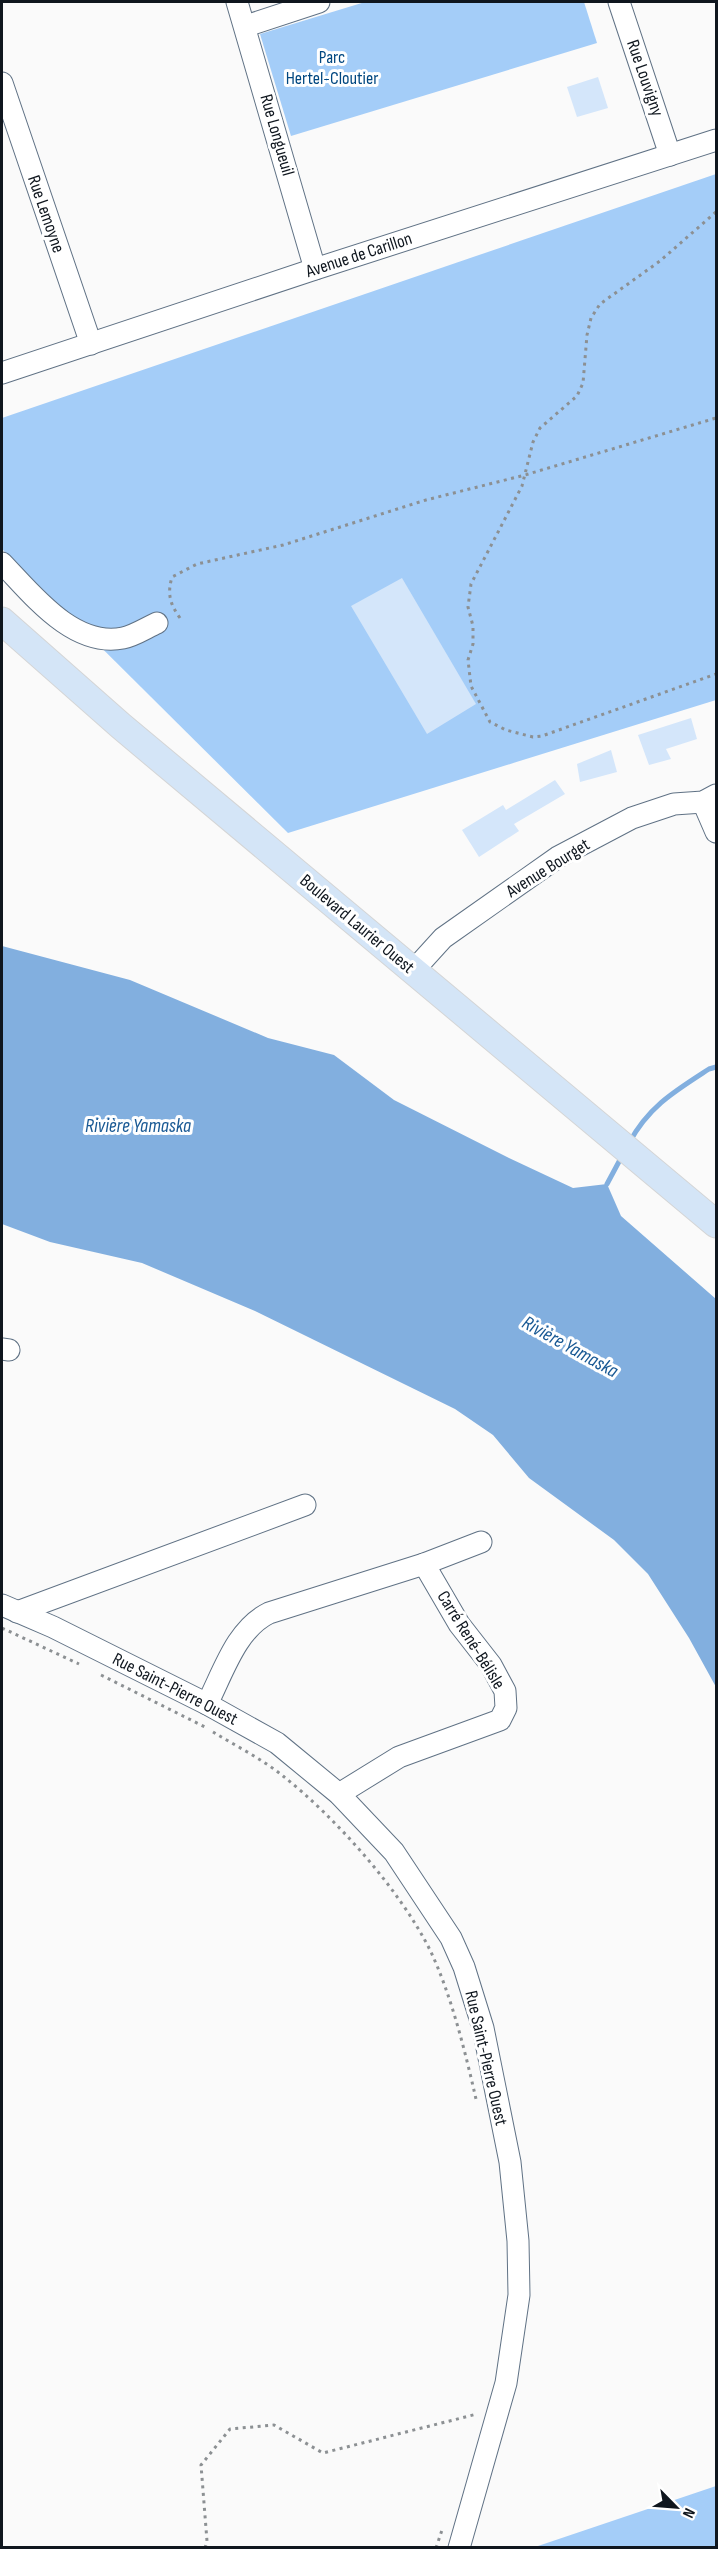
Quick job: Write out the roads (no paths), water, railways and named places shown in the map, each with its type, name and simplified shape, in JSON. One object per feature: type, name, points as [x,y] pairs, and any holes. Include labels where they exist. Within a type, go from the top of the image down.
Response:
[{"type":"main road","name":"Boulevard Laurier Ouest","points":[[2,621],[121,726],[717,1224]]},
{"type":"street","name":"Rue Longueuil","points":[[237,2],[246,26],[315,269]]},
{"type":"street","points":[[246,26],[319,2]]},
{"type":"street","name":"Rue Louvigny","points":[[619,2],[670,155]]},
{"type":"street","name":"Rue Lemoyne","points":[[2,83],[91,344]]},
{"type":"street","name":"Avenue de Carillon","points":[[2,372],[717,140]]},
{"type":"street","points":[[2,563],[54,614],[77,631],[107,639],[124,638],[157,623]]},
{"type":"street","name":"Avenue Bourget","points":[[413,971],[443,938],[558,857],[632,818],[674,804],[710,799],[717,832]]},
{"type":"street","name":"Rue Saint-Pierre Ouest","points":[[9,1609],[305,1505]]},
{"type":"street","points":[[207,1704],[241,1638],[254,1620],[268,1613],[424,1564],[481,1542]]},
{"type":"street","name":"Carré René-Bélisle","points":[[339,1794],[399,1757],[500,1720],[506,1708],[505,1691],[490,1665],[459,1624],[424,1564]]},
{"type":"street","name":"Rue Saint-Pierre Ouest","points":[[9,1609],[53,1627],[207,1704],[277,1743],[339,1794],[394,1852],[451,1938],[464,1967],[483,2028],[510,2162],[518,2241],[519,2295],[506,2383],[459,2547]]},
{"type":"water","name":"Rivière Yamaska","points":[[2,946],[130,980],[268,1038],[334,1055],[394,1100],[509,1158],[573,1188],[607,1184],[621,1216],[716,1299],[716,1687],[689,1638],[648,1574],[614,1540],[529,1478],[493,1435],[455,1409],[255,1311],[142,1263],[50,1242],[2,1224]]},
{"type":"waterway","points":[[629,1143],[645,1119],[664,1100],[709,1069],[716,1067]]},
{"type":"waterway","points":[[607,1184],[622,1156]]},
{"type":"park label","name":"Parc Hertel-Cloutier","points":[[332,67]]}]
